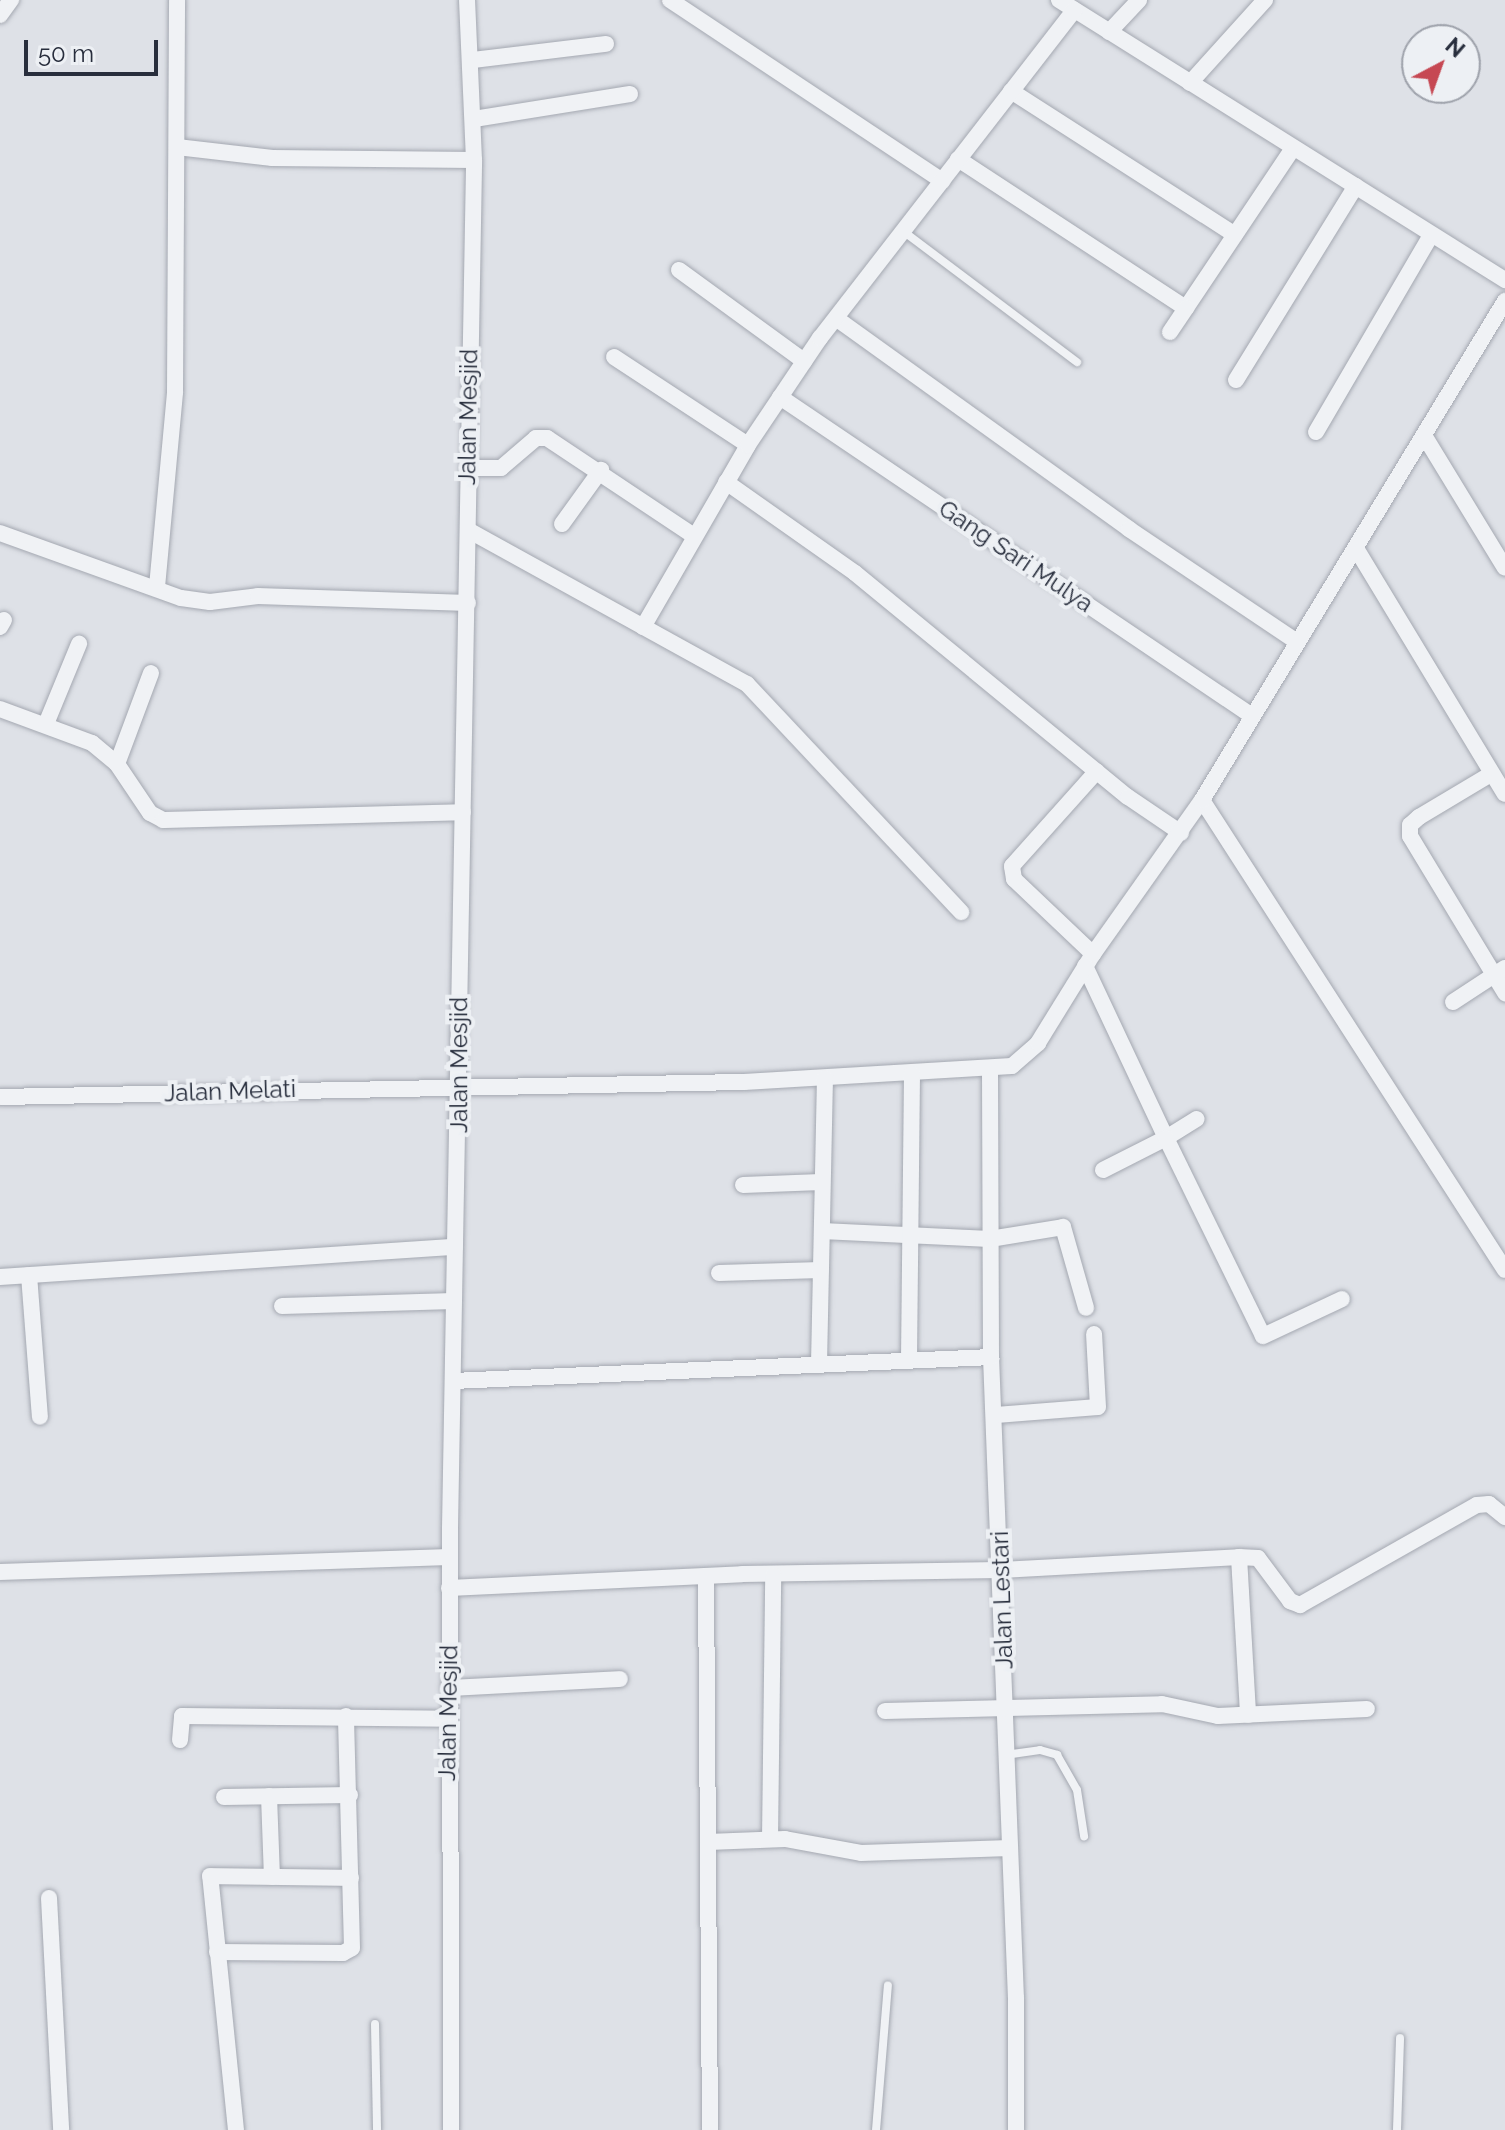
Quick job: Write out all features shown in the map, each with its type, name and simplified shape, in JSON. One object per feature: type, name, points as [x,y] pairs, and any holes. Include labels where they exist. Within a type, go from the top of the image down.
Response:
[{"type":"street","points":[[0,15],[11,0]]},
{"type":"street","points":[[157,587],[175,392],[177,0]]},
{"type":"street","name":"Jalan Mesjid","points":[[451,2130],[449,1557],[461,1084],[474,160],[473,60],[467,0]]},
{"type":"street","points":[[670,0],[942,181]]},
{"type":"street","points":[[1059,0],[1505,280]]},
{"type":"street","points":[[1109,32],[1139,0]]},
{"type":"street","points":[[1190,83],[1265,0]]},
{"type":"street","points":[[643,627],[748,445],[804,361],[1074,10]]},
{"type":"street","points":[[473,60],[606,44]]},
{"type":"street","points":[[1011,91],[1235,235]]},
{"type":"street","points":[[474,119],[630,94]]},
{"type":"street","points":[[177,147],[272,158],[474,160]]},
{"type":"street","points":[[1170,332],[1293,148]]},
{"type":"street","points":[[958,159],[1186,308]]},
{"type":"street","points":[[1236,380],[1356,186]]},
{"type":"street","points":[[1316,432],[1431,235]]},
{"type":"street","points":[[679,270],[804,361]]},
{"type":"street","name":"Jalan Melati","points":[[0,1097],[825,1078],[990,1071],[1027,1056],[1089,960],[1202,800],[1297,642],[1357,550],[1505,301]]},
{"type":"street","points":[[1495,318],[1505,333]]},
{"type":"street","points":[[837,319],[1129,529],[1297,642]]},
{"type":"street","points":[[614,357],[748,445]]},
{"type":"street","name":"Gang Sari Mulya","points":[[780,397],[1252,716]]},
{"type":"street","points":[[1425,437],[1505,568]]},
{"type":"street","points":[[468,468],[501,468],[536,438],[547,438],[601,470],[694,536]]},
{"type":"street","points":[[562,524],[601,470]]},
{"type":"street","points":[[726,482],[877,590],[1097,771],[1181,833]]},
{"type":"street","points":[[468,530],[747,684],[961,912]]},
{"type":"street","points":[[0,533],[210,602],[258,596],[468,603]]},
{"type":"street","points":[[1357,550],[1505,794]]},
{"type":"street","points":[[46,724],[79,644]]},
{"type":"street","points":[[117,764],[151,673]]},
{"type":"street","points":[[0,709],[76,734],[117,764],[150,813],[163,820],[463,812]]},
{"type":"street","points":[[1097,771],[1012,866],[1014,879],[1089,960],[1166,1138],[1258,1332],[1268,1336],[1342,1299]]},
{"type":"street","points":[[1491,774],[1419,817],[1410,825],[1410,836],[1500,972],[1505,993]]},
{"type":"street","points":[[1202,800],[1505,1270]]},
{"type":"street","points":[[1453,1002],[1500,972]]},
{"type":"street","name":"Jalan Lestari","points":[[990,1071],[991,1357],[996,1415],[1016,2130]]},
{"type":"street","points":[[909,1360],[912,1074]]},
{"type":"street","points":[[819,1364],[825,1078]]},
{"type":"street","points":[[1103,1170],[1196,1119]]},
{"type":"street","points":[[743,1185],[821,1182]]},
{"type":"street","points":[[822,1231],[990,1239],[1062,1221],[1086,1308]]},
{"type":"street","points":[[0,1277],[455,1247]]},
{"type":"street","points":[[719,1273],[821,1270]]},
{"type":"street","points":[[29,1275],[40,1417]]},
{"type":"street","points":[[282,1306],[454,1301]]},
{"type":"street","points":[[996,1415],[1098,1407],[1094,1334]]},
{"type":"street","points":[[453,1381],[991,1357]]},
{"type":"street","points":[[449,1588],[706,1576],[1001,1570],[1239,1557],[1258,1558],[1290,1601],[1300,1605],[1477,1505],[1496,1507],[1505,1517]]},
{"type":"street","points":[[0,1572],[449,1557]]},
{"type":"street","points":[[1239,1557],[1248,1715]]},
{"type":"street","points":[[770,1839],[773,1575]]},
{"type":"street","points":[[706,1576],[710,2130]]},
{"type":"street","points":[[449,1688],[620,1679]]},
{"type":"street","points":[[885,1711],[1162,1704],[1197,1714],[1248,1715],[1367,1709]]},
{"type":"street","points":[[180,1740],[182,1716],[449,1719]]},
{"type":"street","points":[[217,1952],[349,1952],[350,1795],[346,1716]]},
{"type":"street","points":[[224,1797],[350,1795]]},
{"type":"street","points":[[269,1796],[272,1877]]},
{"type":"street","points":[[708,1842],[770,1839],[817,1842],[861,1853],[1010,1848]]},
{"type":"street","points":[[236,2130],[210,1876],[351,1878]]},
{"type":"street","points":[[49,1898],[61,2130]]},
{"type":"lane","points":[[903,231],[1077,362]]},
{"type":"lane","points":[[1004,1755],[1040,1750],[1057,1755],[1077,1790],[1084,1836]]},
{"type":"lane","points":[[876,2130],[888,1985]]},
{"type":"lane","points":[[375,2024],[377,2130]]},
{"type":"lane","points":[[1397,2130],[1400,2038]]}]
